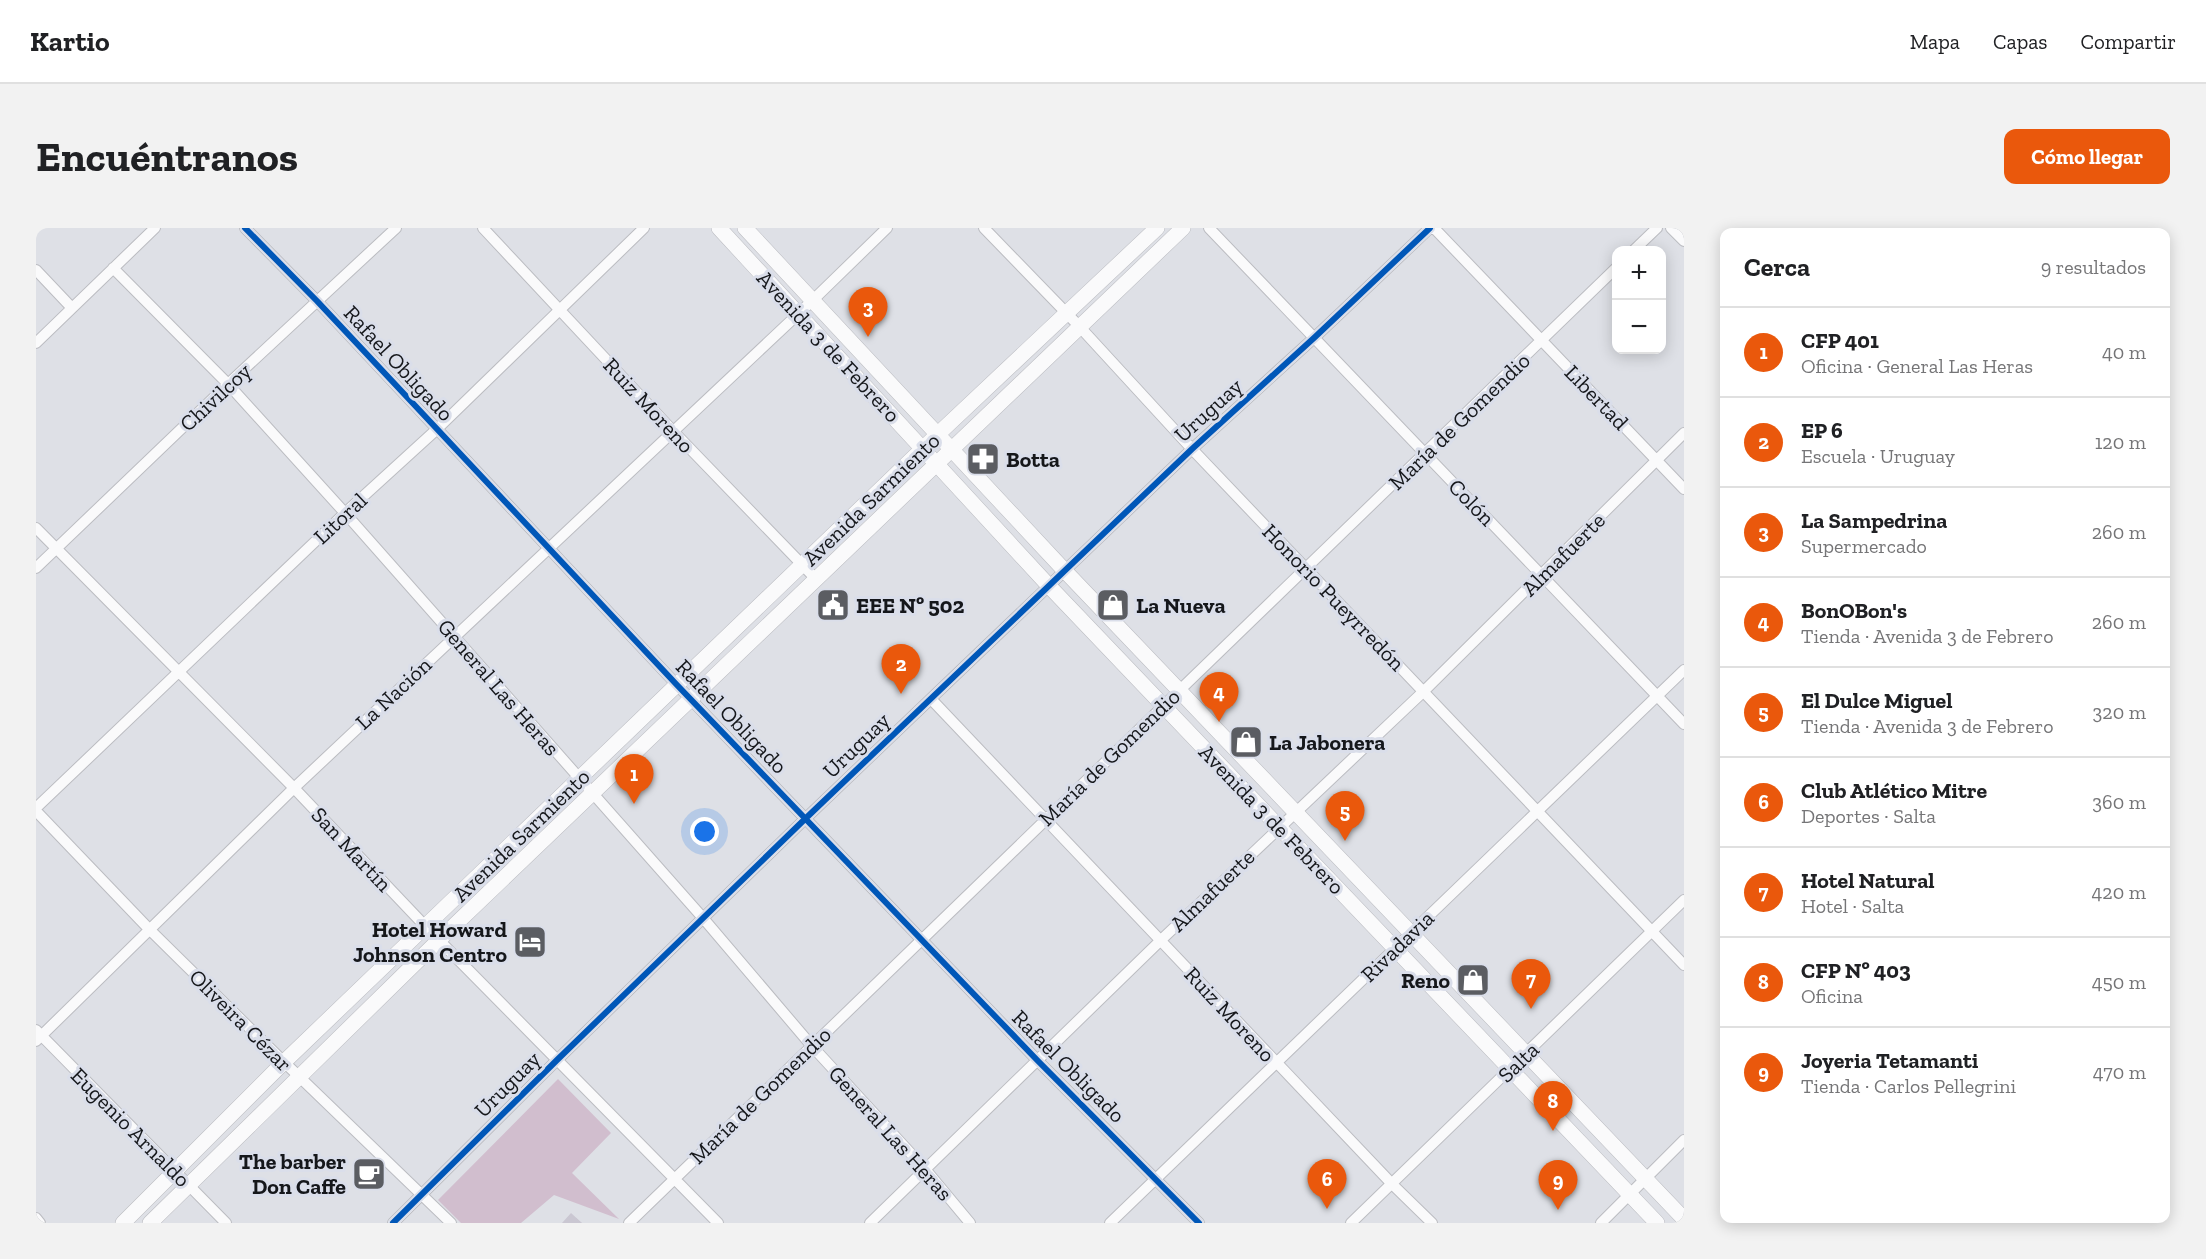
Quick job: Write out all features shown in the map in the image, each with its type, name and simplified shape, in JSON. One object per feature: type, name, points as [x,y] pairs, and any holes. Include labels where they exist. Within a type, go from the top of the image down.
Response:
[{"type":"main road","name":"Avenida 3 de Febrero","points":[[719,228],[1049,586],[1657,1223]]},
{"type":"main road","name":"Avenida 3 de Febrero","points":[[745,228],[950,450],[1684,1219]]},
{"type":"main road","name":"Avenida Sarmiento","points":[[123,1223],[284,1062],[937,435],[1157,228]]},
{"type":"main road","name":"Avenida Sarmiento","points":[[150,1223],[591,793],[1183,228]]},
{"type":"street","points":[[36,343],[155,228]]},
{"type":"street","name":"Rafael Obligado","points":[[245,228],[317,301],[436,430],[805,819],[1038,1061],[1199,1223]]},
{"type":"street","name":"Chivilcoy","points":[[36,568],[228,384],[396,228]]},
{"type":"street","name":"Ruiz Moreno","points":[[483,228],[673,431],[816,579]]},
{"type":"street","name":"Litoral","points":[[36,810],[345,513],[436,430],[644,228]]},
{"type":"street","name":"La Nación","points":[[38,1036],[294,788],[887,228]]},
{"type":"street","name":"Honorio Pueyrredón","points":[[984,228],[1079,326],[1191,449],[1684,965]]},
{"type":"street","name":"Colón","points":[[1209,228],[1684,724]]},
{"type":"street","name":"Uruguay","points":[[393,1223],[805,819],[1191,449],[1432,228]]},
{"type":"street","name":"Libertad","points":[[1432,228],[1684,489]]},
{"type":"street","points":[[1638,246],[1658,228]]},
{"type":"street","points":[[1671,228],[1684,241]]},
{"type":"street","name":"General Las Heras","points":[[113,268],[228,384],[345,513],[703,918],[811,1045],[926,1169],[970,1223]]},
{"type":"street","points":[[36,270],[72,308]]},
{"type":"street","name":"María de Gomendio","points":[[629,1223],[1612,273]]},
{"type":"street","name":"Almafuerte","points":[[870,1223],[1161,939],[1424,691],[1684,433]]},
{"type":"street","name":"San Martín","points":[[36,528],[294,788],[425,927],[440,939],[718,1223]]},
{"type":"street","name":"Rivadavia","points":[[1110,1223],[1684,670]]},
{"type":"street","name":"Ruiz Moreno","points":[[931,699],[1393,1185],[1432,1223]]},
{"type":"street","name":"Oliveira Cézar","points":[[36,810],[149,928],[451,1223]]},
{"type":"street","name":"Salta","points":[[1351,1223],[1393,1185],[1684,900]]},
{"type":"street","name":"Eugenio Arnaldo","points":[[38,1036],[226,1223]]},
{"type":"street","points":[[1600,1223],[1684,1140]]},
{"type":"street","points":[[36,1218],[40,1223]]},
{"type":"shaded area","points":[[558,1079],[611,1133],[572,1173],[619,1219],[554,1195],[521,1223],[461,1223],[438,1200]]},
{"type":"building","points":[[571,1213],[582,1223],[562,1223]]},
{"type":"cycle path","points":[[245,228],[317,301],[677,685],[1038,1061],[1199,1223]]},
{"type":"cycle path","points":[[393,1223],[805,819],[1192,449],[1430,228]]},
{"type":"place","name":"La Sampedrina","points":[[868,337]]},
{"type":"place","name":"Botta","points":[[983,459]]},
{"type":"place","name":"EEE Nº 502","points":[[833,605]]},
{"type":"place","name":"La Nueva","points":[[1113,605]]},
{"type":"place","name":"EP 6","points":[[901,694]]},
{"type":"place","name":"BonOBon's","points":[[1219,722]]},
{"type":"place","name":"La Jabonera","points":[[1246,742]]},
{"type":"place","name":"CFP 401","points":[[634,804]]},
{"type":"place","name":"El Dulce Miguel","points":[[1345,841]]},
{"type":"place","name":"Hotel Howard Johnson Centro","points":[[530,942]]},
{"type":"place","name":"Reno","points":[[1473,980]]},
{"type":"place","name":"Hotel Natural","points":[[1531,1009]]},
{"type":"place","name":"CFP Nº 403","points":[[1553,1131]]},
{"type":"place","name":"The barber Don Caffe","points":[[369,1174]]},
{"type":"place","name":"Club Atlético Mitre","points":[[1327,1209]]},
{"type":"place","name":"Joyeria Tetamanti","points":[[1558,1210]]}]
